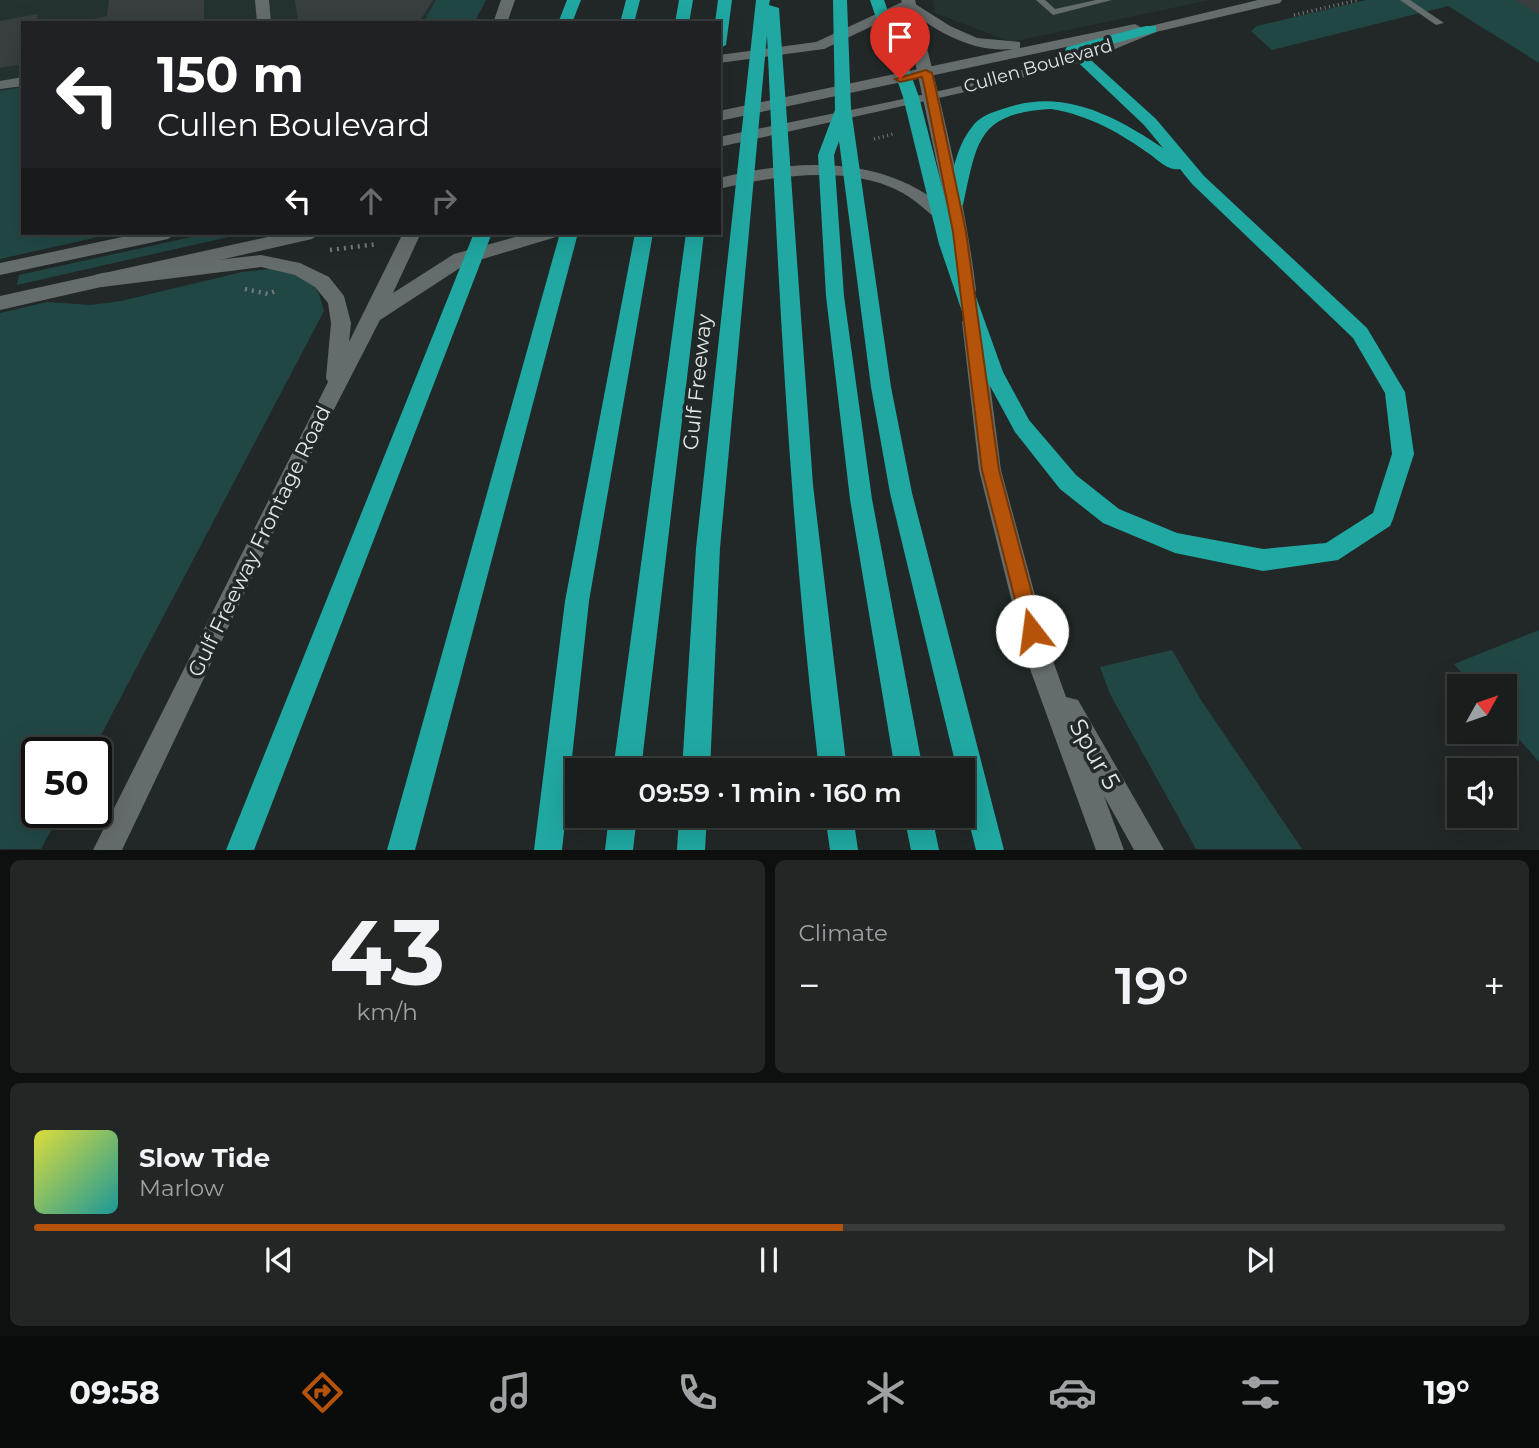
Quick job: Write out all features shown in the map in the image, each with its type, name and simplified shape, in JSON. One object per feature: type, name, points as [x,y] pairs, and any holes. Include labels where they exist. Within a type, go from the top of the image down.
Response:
[{"type":"highway","points":[[566,21],[574,0]]},
{"type":"highway","points":[[628,21],[633,0]]},
{"type":"highway","points":[[682,21],[687,0]]},
{"type":"highway","points":[[721,30],[725,0]]},
{"type":"highway","name":"Gulf Freeway","points":[[697,758],[708,548],[763,0]]},
{"type":"highway","points":[[772,0],[792,372],[807,552],[832,758]]},
{"type":"highway","points":[[840,0],[843,109],[881,387],[901,493],[990,849]]},
{"type":"highway","points":[[877,0],[911,97],[948,244],[993,373],[1022,426],[1068,482],[1111,516],[1175,543],[1263,560],[1331,553],[1382,519],[1403,454],[1395,392],[1360,332],[1198,180],[1150,122],[1081,58]]},
{"type":"highway","points":[[954,205],[970,142],[980,126],[1010,110],[1027,107],[1069,108],[1110,120],[1198,180]]},
{"type":"highway","points":[[843,109],[827,155],[835,296],[861,499],[907,758]]},
{"type":"highway","points":[[240,849],[482,235]]},
{"type":"highway","points":[[401,849],[568,235]]},
{"type":"highway","points":[[548,849],[577,601],[644,235]]},
{"type":"highway","name":"Gulf Freeway","points":[[628,758],[695,235]]},
{"type":"highway","points":[[619,849],[622,828]]},
{"type":"highway","points":[[691,849],[692,828]]},
{"type":"highway","points":[[841,828],[844,849]]},
{"type":"highway","points":[[921,828],[925,849]]},
{"type":"main road","points":[[262,0],[264,21]]},
{"type":"main road","points":[[501,21],[508,0]]},
{"type":"main road","name":"Cullen Boulevard","points":[[721,142],[987,83],[1081,58],[1151,29],[1245,3],[1275,0]]},
{"type":"main road","points":[[908,2],[961,38],[985,45],[1007,47],[1128,28]]},
{"type":"main road","points":[[721,60],[819,46],[908,2]]},
{"type":"main road","points":[[908,2],[931,94],[960,232],[990,470],[1040,658],[1110,849]]},
{"type":"main road","name":"Cullen Boulevard","points":[[721,117],[1128,28],[1151,29]]},
{"type":"main road","points":[[0,85],[21,81]]},
{"type":"main road","points":[[721,183],[742,177],[830,170],[886,179],[930,204],[960,232]]},
{"type":"main road","points":[[0,269],[159,235]]},
{"type":"main road","points":[[0,303],[303,235]]},
{"type":"main road","name":"Gulf Freeway Frontage Road","points":[[107,849],[411,235]]},
{"type":"main road","points":[[373,315],[460,259],[543,235]]},
{"type":"main road","points":[[102,280],[261,261],[300,270],[322,282],[337,301],[341,323],[335,388]]},
{"type":"main road","name":"Spur 5","points":[[1040,658],[1150,849]]},
{"type":"lane","points":[[1040,0],[1053,12],[1108,0]]},
{"type":"lane","points":[[1404,0],[1439,23]]},
{"type":"path","points":[[1284,17],[1358,0]]},
{"type":"path","points":[[323,251],[356,247]]},
{"type":"shaded area","points":[[0,0],[436,0],[424,21],[21,21],[21,87],[0,91]]},
{"type":"shaded area","points":[[436,0],[486,0],[475,21],[424,21]]},
{"type":"shaded area","points":[[933,0],[1210,0],[1011,42],[935,13]]},
{"type":"shaded area","points":[[1366,0],[1539,0],[1539,63],[1448,6],[1272,50],[1251,31],[1257,26]]},
{"type":"shaded area","points":[[21,87],[21,235],[107,235],[0,259],[0,91]]},
{"type":"shaded area","points":[[200,235],[237,235],[17,285],[19,275]]},
{"type":"shaded area","points":[[281,268],[299,274],[315,287],[324,311],[100,737],[21,737],[21,828],[52,828],[41,849],[0,849],[0,313],[47,302],[91,305],[121,301],[242,272]]},
{"type":"shaded area","points":[[1539,630],[1539,762],[1517,737],[1517,674],[1463,674],[1454,664]]},
{"type":"shaded area","points":[[1172,650],[1201,700],[1302,849],[1196,849],[1110,694],[1100,667]]},
{"type":"building","points":[[109,0],[204,0],[204,21],[86,21],[107,16]]},
{"type":"building","points":[[295,0],[433,0],[421,19],[412,21],[298,21]]},
{"type":"building","points":[[1515,0],[1539,0],[1539,14]]},
{"type":"building","points":[[38,14],[36,21],[21,21],[21,64],[0,68],[0,21]]},
{"type":"route","points":[[900,79],[926,73],[929,85],[960,232],[990,470],[1032,631]]}]
